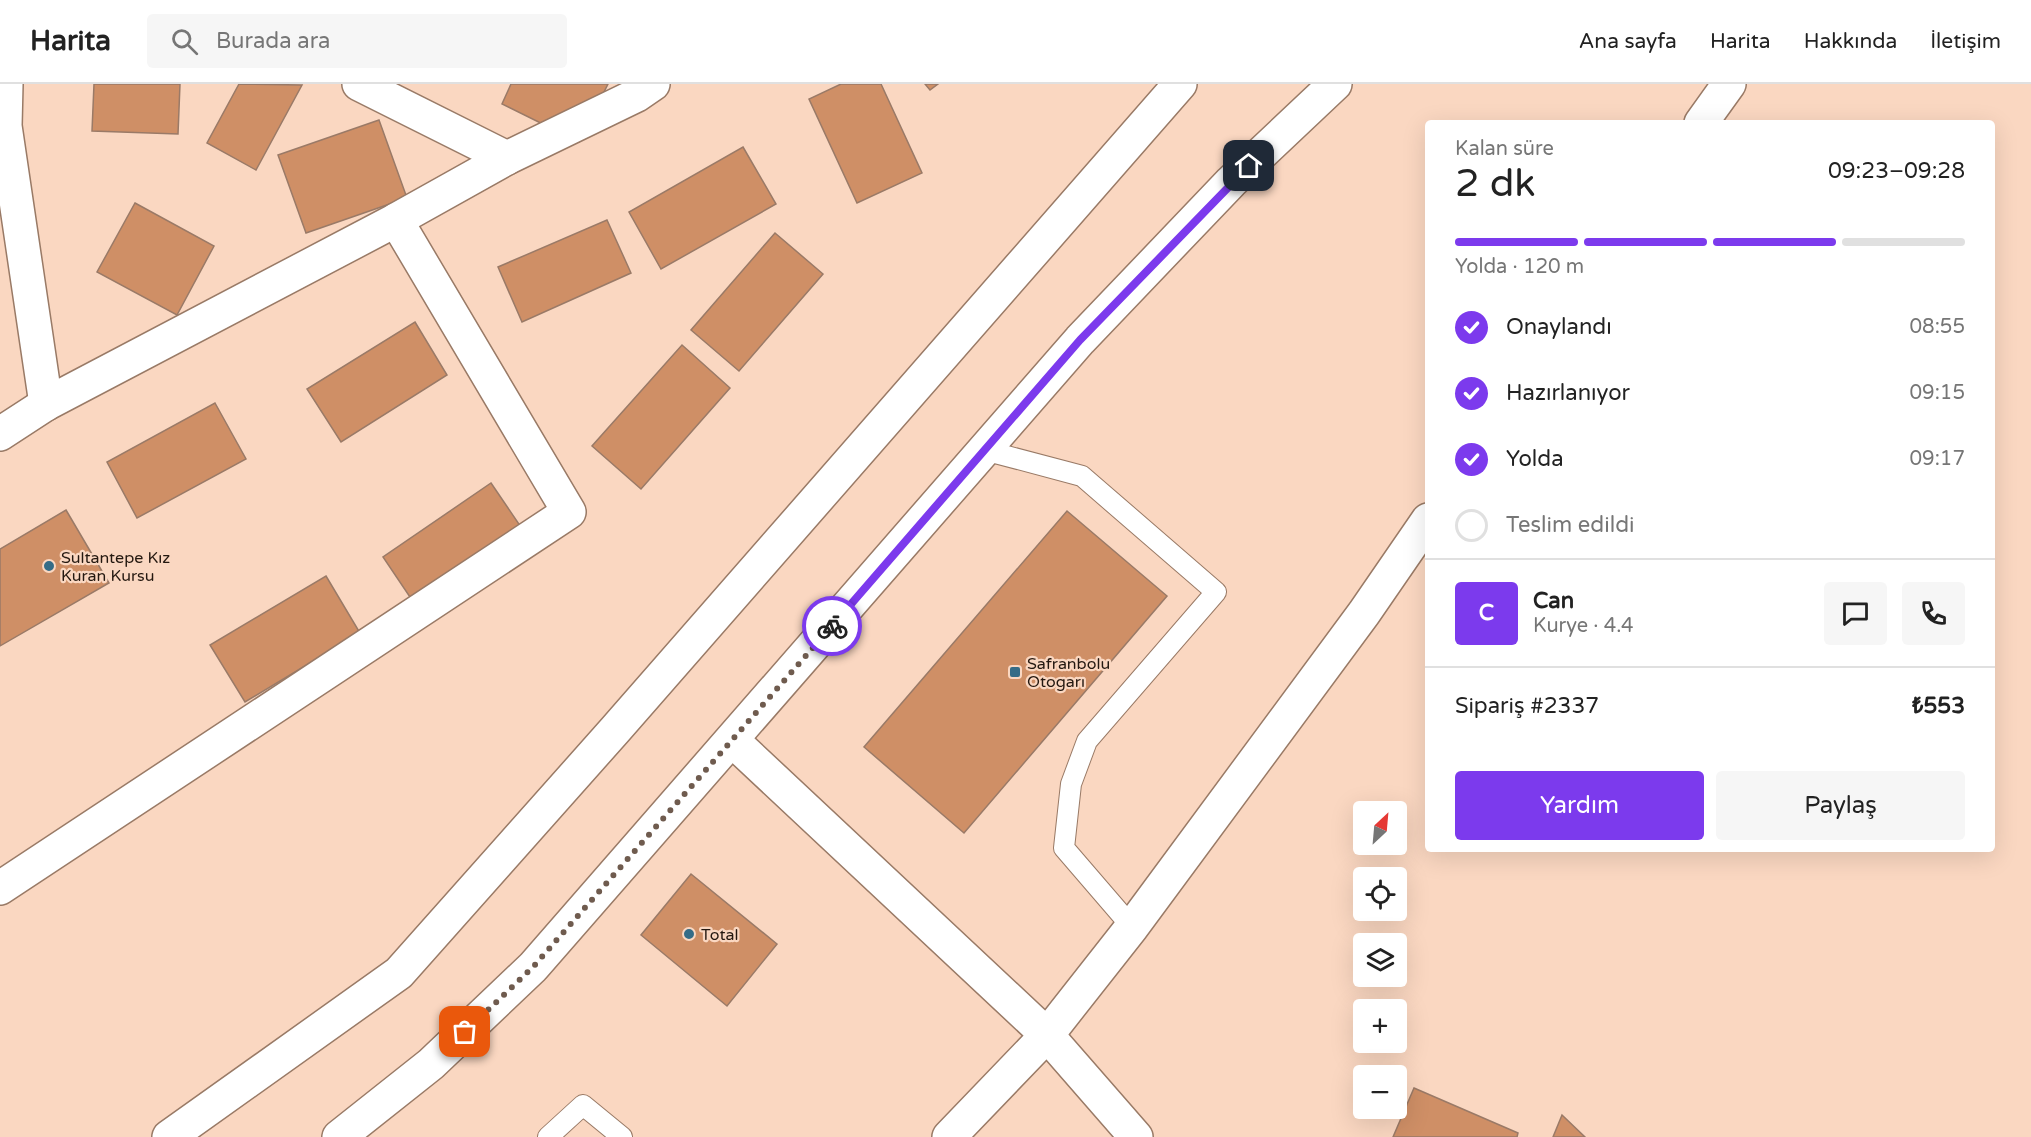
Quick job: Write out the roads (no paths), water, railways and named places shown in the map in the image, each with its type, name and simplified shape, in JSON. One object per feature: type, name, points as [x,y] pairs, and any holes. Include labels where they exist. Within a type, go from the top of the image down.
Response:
[{"type":"street","points":[[6,84],[2,126],[46,404]]},
{"type":"street","points":[[359,84],[507,158]]},
{"type":"street","points":[[169,1137],[399,973],[607,739],[1180,84]]},
{"type":"street","points":[[339,1137],[431,1064],[533,967],[1080,340],[1231,182],[1335,84]]},
{"type":"street","points":[[1703,120],[1729,84]]},
{"type":"street","points":[[0,434],[46,404],[643,88]]},
{"type":"street","points":[[0,888],[568,512],[396,220]]},
{"type":"street","points":[[949,1137],[1047,1035],[1132,927],[1364,613],[1425,524]]},
{"type":"street","points":[[732,740],[1047,1035],[1136,1137]]},
{"type":"lane","points":[[984,450],[1082,476],[1216,592],[1087,741],[1071,784],[1064,848],[1132,927]]},
{"type":"lane","points":[[548,1137],[583,1105],[622,1137]]},
{"type":"place","name":"Sultantepe Kız Kuran Kursu","points":[[49,566]]},
{"type":"place","name":"Safranbolu Otogarı","points":[[1015,672]]},
{"type":"place","name":"Total","points":[[689,934]]}]
